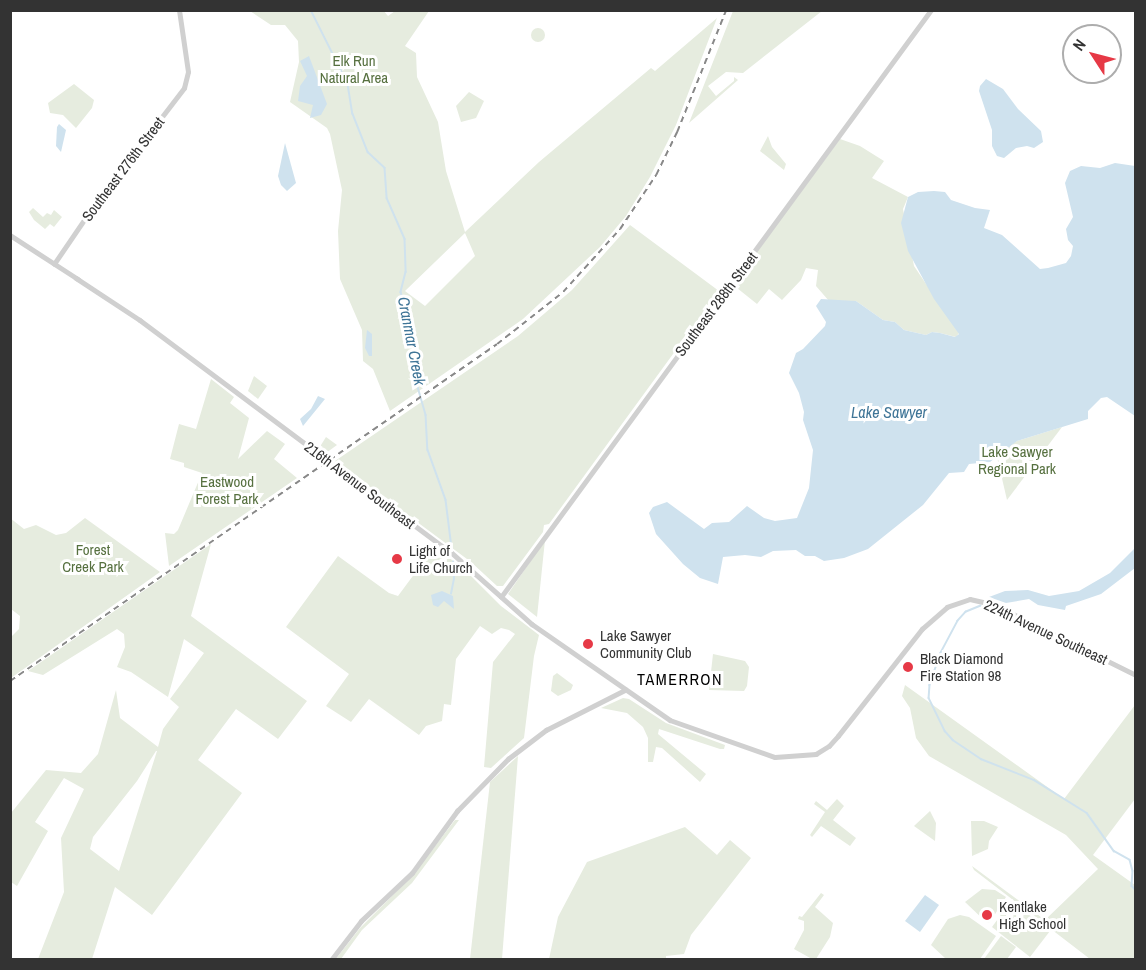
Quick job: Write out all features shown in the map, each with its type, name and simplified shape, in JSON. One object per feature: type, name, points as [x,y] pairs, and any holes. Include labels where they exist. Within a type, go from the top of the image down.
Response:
[{"type":"street","name":"Southeast 276th Street","points":[[54,264],[95,204],[184,88],[188,72],[179,10]]},
{"type":"street","name":"Southeast 288th Street","points":[[501,597],[931,10]]},
{"type":"street","name":"216th Avenue Southeast","points":[[10,234],[120,304],[452,553],[532,624],[670,720],[766,754],[784,758],[816,754]]},
{"type":"street","name":"224th Avenue Southeast","points":[[816,754],[829,746],[838,736],[922,629],[955,603],[970,599],[991,604],[1136,675]]},
{"type":"street","points":[[610,699],[615,692],[613,681]]},
{"type":"street","points":[[331,960],[361,921],[412,873],[457,812],[502,765],[538,735],[626,690]]},
{"type":"green space","name":"Elk Run Natural Area","points":[[383,10],[388,16],[395,11],[429,11],[405,46],[416,53],[417,77],[438,122],[446,171],[465,232],[539,162],[651,68],[655,71],[717,18],[676,125],[650,177],[626,216],[600,247],[523,319],[390,411],[373,369],[363,361],[362,330],[340,279],[338,231],[342,190],[330,134],[327,128],[290,102],[299,62],[298,41],[285,25],[271,25],[250,11]],"holes":[[[465,233],[475,256],[425,306],[405,291]]]},
{"type":"green space","points":[[733,11],[822,11],[743,73],[726,72],[708,86],[716,96],[734,81],[734,77],[738,80],[689,123]]},
{"type":"green space","points":[[538,28],[543,30],[545,35],[543,40],[538,42],[533,40],[531,35],[533,30]]},
{"type":"green space","points":[[74,84],[94,100],[92,108],[76,128],[63,115],[50,113],[48,103]]},
{"type":"green space","points":[[469,92],[484,101],[476,118],[461,122],[456,106]]},
{"type":"green space","points":[[768,136],[772,147],[786,164],[784,170],[760,151]]},
{"type":"green space","points":[[840,139],[860,146],[884,161],[872,178],[908,197],[903,209],[914,266],[959,333],[956,337],[932,332],[926,335],[904,330],[895,322],[883,320],[856,301],[829,301],[816,286],[818,270],[806,268],[801,280],[782,300],[769,289],[757,304],[732,284]]},
{"type":"green space","points":[[33,208],[43,217],[47,213],[51,215],[54,210],[62,217],[54,227],[50,224],[45,229],[34,220],[29,212]]},
{"type":"green space","points":[[630,225],[719,291],[549,524],[544,525],[543,532],[503,586],[497,586],[471,562],[335,461],[518,336],[572,290]]},
{"type":"green space","points":[[254,376],[267,386],[258,399],[248,391]]},
{"type":"green space","name":"Eastwood Forest Park","points":[[211,379],[234,397],[230,403],[249,418],[238,459],[267,431],[285,444],[274,459],[297,478],[169,566],[165,533],[174,534],[178,530],[202,473],[184,467],[184,463],[170,459],[179,424],[196,429]]},
{"type":"green space","name":"Lake Sawyer Regional Park","points":[[1062,427],[1007,500],[997,457],[1007,446],[1017,441]]},
{"type":"green space","points":[[326,437],[337,445],[326,453],[321,449],[321,445]]},
{"type":"green space","name":"Forest Creek Park","points":[[10,518],[24,529],[36,525],[56,535],[66,533],[85,518],[160,572],[11,678],[11,637],[19,629],[20,616],[11,609]]},
{"type":"green space","points":[[545,540],[537,617],[508,594]]},
{"type":"green space","points":[[211,544],[191,616],[307,701],[278,739],[236,709],[198,760],[242,793],[152,915],[115,887],[92,959],[38,959],[64,892],[61,838],[84,789],[64,778],[35,822],[48,831],[17,886],[11,882],[11,813],[46,770],[81,773],[98,754],[116,690],[120,718],[158,747],[163,729],[179,707],[170,699],[204,653],[184,639],[168,697],[131,672],[117,667],[125,647],[124,634],[117,629],[43,675],[28,671]],"holes":[[[157,751],[119,871],[90,849],[93,837],[137,781]]]},
{"type":"green space","points":[[435,546],[469,574],[501,606],[539,635],[534,656],[524,738],[491,768],[484,767],[493,662],[515,634],[501,628],[492,634],[480,626],[456,659],[451,705],[444,704],[442,721],[426,726],[419,735],[369,699],[351,722],[326,706],[349,674],[286,627],[338,556],[389,593],[398,596]]},
{"type":"green space","points":[[713,654],[745,661],[749,667],[747,686],[744,691],[709,690]]},
{"type":"green space","points":[[557,673],[573,685],[571,690],[558,696],[551,691],[553,676]]},
{"type":"green space","points":[[905,685],[1064,799],[1135,705],[1135,799],[1093,855],[1135,885],[1135,959],[1090,959],[974,870],[972,866],[1045,920],[1098,869],[1066,835],[929,756],[916,738],[910,708],[902,696]]},
{"type":"green space","points":[[623,698],[629,699],[666,723],[725,745],[724,749],[720,749],[659,729],[658,734],[706,774],[700,782],[662,748],[656,747],[653,762],[648,762],[648,738],[643,727],[627,713],[601,708]]},
{"type":"green space","points":[[518,756],[502,959],[470,959],[490,782]]},
{"type":"green space","points":[[837,799],[844,806],[833,820],[856,838],[850,846],[821,826],[812,837],[810,835],[825,812],[814,804],[816,801],[827,810]]},
{"type":"green space","points":[[930,811],[936,823],[935,841],[914,826]]},
{"type":"green space","points":[[455,820],[459,820],[412,883],[362,930],[341,959],[335,960],[360,928],[412,876]]},
{"type":"green space","points":[[971,821],[984,821],[998,827],[989,841],[988,849],[972,856]]},
{"type":"green space","points":[[685,827],[717,855],[730,840],[751,858],[691,935],[684,954],[666,956],[666,960],[549,959],[558,917],[587,862]]},
{"type":"green space","points":[[982,889],[995,890],[1006,897],[990,922],[987,923],[965,902]]},
{"type":"green space","points":[[821,893],[824,895],[815,907],[833,923],[830,937],[816,959],[812,959],[794,949],[804,930],[804,921],[798,919]]},
{"type":"green space","points":[[1011,901],[1050,931],[1030,957],[992,927]]},
{"type":"green space","points":[[960,915],[969,917],[996,936],[980,959],[946,959],[931,945],[948,919]]},
{"type":"green space","points":[[1001,936],[1016,947],[1007,959],[984,959]]},
{"type":"water","points":[[309,56],[327,104],[321,115],[310,118],[313,105],[298,101],[300,86],[307,76],[300,61]]},
{"type":"water","points":[[986,79],[1003,89],[1018,109],[1041,131],[1043,142],[1034,148],[1027,146],[1016,148],[1004,158],[997,156],[992,146],[992,130],[979,91]]},
{"type":"water","points":[[59,124],[66,130],[61,152],[56,146]]},
{"type":"water","points":[[285,143],[296,183],[287,191],[281,185],[278,176]]},
{"type":"water","name":"Lake Sawyer","points":[[1115,163],[1135,166],[1135,416],[1107,397],[1101,398],[1088,411],[1088,419],[1017,441],[990,462],[969,464],[964,472],[949,473],[923,505],[868,549],[844,558],[824,561],[815,556],[805,556],[796,550],[773,551],[761,557],[745,555],[723,557],[718,584],[700,578],[683,564],[656,534],[649,513],[653,507],[667,502],[704,529],[712,523],[729,522],[747,506],[764,518],[775,521],[797,518],[809,488],[813,450],[803,420],[804,412],[799,393],[789,373],[796,353],[803,349],[825,326],[826,322],[816,306],[821,299],[856,301],[883,320],[895,322],[904,330],[926,335],[932,332],[955,337],[959,334],[934,299],[908,251],[901,223],[908,197],[918,192],[945,192],[951,200],[990,210],[984,228],[1002,235],[1040,269],[1048,268],[1066,263],[1071,256],[1073,246],[1068,240],[1066,229],[1073,217],[1065,183],[1070,171],[1081,166],[1100,168]]},
{"type":"water","points":[[367,330],[372,334],[372,356],[369,356],[365,348]]},
{"type":"water","points":[[318,396],[325,399],[303,426],[300,419],[311,409]]},
{"type":"water","points":[[1135,548],[1135,568],[1101,594],[1066,606],[1065,610],[1038,605],[1029,599],[1006,603],[989,597],[1005,591],[1028,590],[1049,596],[1079,591],[1110,573]]},
{"type":"water","points":[[442,591],[453,596],[454,609],[444,601],[438,607],[433,605],[431,595]]},
{"type":"water","points":[[925,895],[939,905],[920,932],[905,921]]},
{"type":"waterway","name":"Cranmar Creek","points":[[311,10],[348,84],[353,114],[368,152],[385,168],[387,198],[405,239],[406,272],[401,292],[413,338],[418,387],[426,415],[428,450],[446,500],[452,548]]},
{"type":"waterway","name":"Cranmar Creek","points":[[451,594],[454,579],[453,562]]},
{"type":"waterway","points":[[981,606],[966,612],[958,621],[941,653],[930,685],[929,698],[945,731],[953,740],[981,759],[1034,780],[1087,813],[1114,851],[1130,860],[1133,871],[1132,886],[1136,890]]},
{"type":"railway","points":[[10,681],[497,344],[563,292],[620,229],[656,175],[677,132],[726,10]]},
{"type":"place","name":"Light of Life Church","points":[[397,559]]},
{"type":"place","name":"Lake Sawyer Community Club","points":[[588,644]]},
{"type":"place","name":"Black Diamond Fire Station 98","points":[[908,667]]},
{"type":"place","name":"Kentlake High School","points":[[987,915]]},
{"type":"district","name":"TAMERRON","points":[[680,679]]}]
